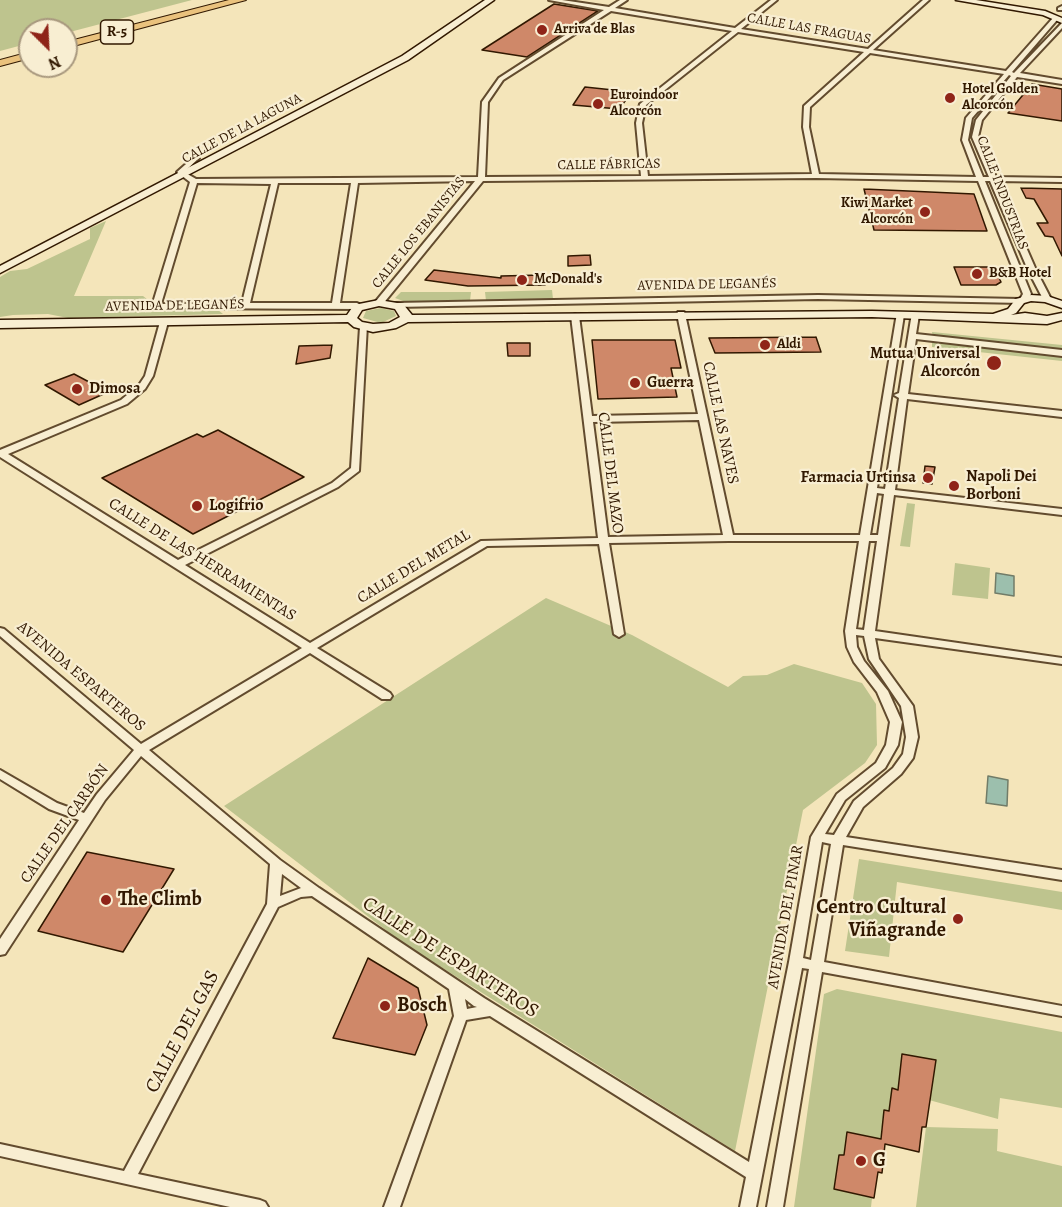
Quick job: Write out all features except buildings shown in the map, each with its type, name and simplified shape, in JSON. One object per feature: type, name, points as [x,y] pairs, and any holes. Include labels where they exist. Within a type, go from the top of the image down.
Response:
[{"type":"highway","name":"R-5","points":[[78,34],[209,0]]},
{"type":"highway","name":"R-5","points":[[78,42],[241,0]]},
{"type":"highway","points":[[128,32],[167,19]]},
{"type":"highway","points":[[0,54],[18,49]]},
{"type":"highway","points":[[0,63],[18,58]]},
{"type":"street","name":"CALLE DE LA LAGUNA","points":[[0,270],[125,203],[183,176],[196,163],[396,57],[479,0]]},
{"type":"street","name":"CALLE DE LA LAGUNA","points":[[0,259],[405,58],[490,0]]},
{"type":"street","name":"CALLE LAS FRAGUAS","points":[[552,0],[1062,82]]},
{"type":"street","name":"CALLE LOS EBANISTAS","points":[[379,303],[481,179],[485,102],[501,79],[624,0]]},
{"type":"street","points":[[645,177],[639,123],[644,104],[774,0]]},
{"type":"street","points":[[816,176],[806,127],[807,106],[926,0]]},
{"type":"street","points":[[960,0],[1056,10]]},
{"type":"street","points":[[979,0],[1056,10]]},
{"type":"street","points":[[1056,10],[1060,22]]},
{"type":"street","name":"CALLE INDUSTRIAS","points":[[1020,302],[1027,294],[966,143],[969,118],[1006,74],[1060,22]]},
{"type":"street","name":"CALLE INDUSTRIAS","points":[[1047,299],[975,137],[979,120],[1060,22]]},
{"type":"street","points":[[196,163],[201,177],[219,182]]},
{"type":"street","name":"CALLE FÁBRICAS","points":[[183,176],[194,180],[219,182],[816,176],[1062,180]]},
{"type":"street","name":"AVENIDA DE LEGANÉS","points":[[194,180],[156,306],[336,305],[358,308]]},
{"type":"street","points":[[245,306],[275,181]]},
{"type":"street","points":[[336,305],[355,181]]},
{"type":"street","name":"AVENIDA DE LEGANÉS","points":[[394,304],[818,297],[1020,302]]},
{"type":"street","points":[[1035,319],[1017,311],[1020,302],[1047,299],[1062,305]]},
{"type":"street","name":"AVENIDA DE LEGANÉS","points":[[991,316],[1012,311],[1020,302]]},
{"type":"street","points":[[178,564],[335,484],[356,469],[364,327],[351,318],[353,311],[379,303],[394,304],[404,309],[406,318]]},
{"type":"street","name":"AVENIDA DE LEGANÉS","points":[[364,327],[392,326],[406,318],[681,314],[1061,318]]},
{"type":"street","name":"CALLE LAS NAVES","points":[[681,314],[729,537]]},
{"type":"street","name":"AVENIDA DEL PINAR","points":[[748,1207],[796,962],[817,837],[841,797],[881,765],[892,745],[896,722],[882,691],[859,662],[852,647],[850,631],[900,315]]},
{"type":"street","points":[[775,1207],[838,840],[858,804],[897,771],[909,755],[912,737],[907,706],[874,659],[869,633],[915,315]]},
{"type":"street","name":"CALLE DEL MAZO","points":[[575,316],[603,540],[619,634]]},
{"type":"street","name":"AVENIDA DE LEGANÉS","points":[[0,324],[351,318]]},
{"type":"street","points":[[0,454],[124,402],[142,387],[149,376],[164,322]]},
{"type":"street","points":[[912,336],[1062,353]]},
{"type":"street","points":[[888,393],[1062,414]]},
{"type":"street","points":[[588,419],[702,417]]},
{"type":"street","name":"CALLE DE LAS HERRAMIENTAS","points":[[0,454],[386,696]]},
{"type":"street","points":[[873,490],[1062,512]]},
{"type":"street","name":"CALLE DEL METAL","points":[[141,749],[485,543],[729,537],[883,538]]},
{"type":"street","name":"AVENIDA ESPARTEROS","points":[[0,631],[141,749]]},
{"type":"street","points":[[850,631],[1062,661]]},
{"type":"street","name":"CALLE DEL CARBÓN","points":[[0,950],[86,818],[112,781],[141,749]]},
{"type":"street","name":"CALLE DE ESPARTEROS","points":[[141,749],[314,891],[485,1006],[755,1174]]},
{"type":"street","points":[[0,774],[53,806],[86,818]]},
{"type":"street","points":[[817,837],[1062,875]]},
{"type":"street","name":"CALLE DEL GAS","points":[[128,1178],[273,904],[276,862]]},
{"type":"street","points":[[273,904],[299,893],[314,891]]},
{"type":"street","points":[[796,962],[1062,1011]]},
{"type":"street","points":[[392,1207],[461,1016],[455,986]]},
{"type":"street","points":[[461,1016],[485,1006]]},
{"type":"street","points":[[0,1150],[260,1207]]},
{"type":"green space","points":[[0,0],[192,0],[78,30],[78,18],[18,18],[18,46],[0,51]]},
{"type":"green space","points":[[106,221],[74,296],[143,296],[166,310],[218,310],[223,314],[68,318],[48,314],[0,317],[0,277],[10,271],[27,269],[90,239],[90,228]]},
{"type":"green space","points":[[552,290],[553,299],[486,301],[485,292]]},
{"type":"green space","points":[[401,292],[471,292],[470,301],[406,302],[395,298]]},
{"type":"green space","points":[[381,308],[394,311],[396,316],[381,323],[363,318],[366,311]]},
{"type":"green space","points":[[932,332],[1062,345],[1062,352],[933,337]]},
{"type":"green space","points":[[932,340],[1062,355],[1062,361],[932,347]]},
{"type":"green space","points":[[907,503],[915,504],[910,547],[900,546]]},
{"type":"green space","points":[[955,563],[990,568],[988,599],[952,595]]},
{"type":"green space","points":[[546,598],[632,635],[728,687],[743,676],[767,675],[794,664],[862,683],[876,704],[877,745],[865,763],[803,810],[735,1151],[404,944],[224,806]]},
{"type":"green space","points":[[859,859],[1062,892],[1062,910],[897,882],[889,957],[845,951]]},
{"type":"green space","points":[[837,989],[1062,1032],[1062,1108],[1000,1098],[998,1119],[929,1100],[936,1060],[902,1054],[900,1076],[912,1093],[892,1088],[889,1111],[884,1111],[880,1143],[868,1136],[848,1132],[844,1155],[839,1155],[834,1189],[872,1198],[871,1207],[794,1207],[824,994]]},
{"type":"green space","points":[[926,1127],[998,1129],[997,1151],[1062,1166],[1062,1207],[916,1207]]},
{"type":"shaded area","points":[[996,573],[1014,576],[1014,596],[995,593]]},
{"type":"shaded area","points":[[988,776],[1008,780],[1007,806],[986,803]]},
{"type":"place","name":"Arriva de Blas","points":[[542,30]]},
{"type":"place","name":"Hotel Golden Alcorcón","points":[[950,98]]},
{"type":"place","name":"Euroindoor Alcorcón","points":[[598,104]]},
{"type":"place","name":"Kiwi Market Alcorcón","points":[[925,212]]},
{"type":"place","name":"B&B Hotel","points":[[977,274]]},
{"type":"place","name":"McDonald's","points":[[522,280]]},
{"type":"place","name":"Aldi","points":[[765,345]]},
{"type":"place","name":"Mutua Universal Alcorcón","points":[[994,363]]},
{"type":"place","name":"Guerra","points":[[635,383]]},
{"type":"place","name":"Dimosa","points":[[77,389]]},
{"type":"place","name":"Farmacia Urtinsa","points":[[928,478]]},
{"type":"place","name":"Napoli Dei Borboni","points":[[954,486]]},
{"type":"place","name":"Logifrio","points":[[197,506]]},
{"type":"place","name":"The Climb","points":[[106,900]]},
{"type":"place","name":"Centro Cultural Viñagrande","points":[[958,919]]},
{"type":"place","name":"Bosch","points":[[385,1006]]},
{"type":"place","name":"G","points":[[861,1161]]}]
